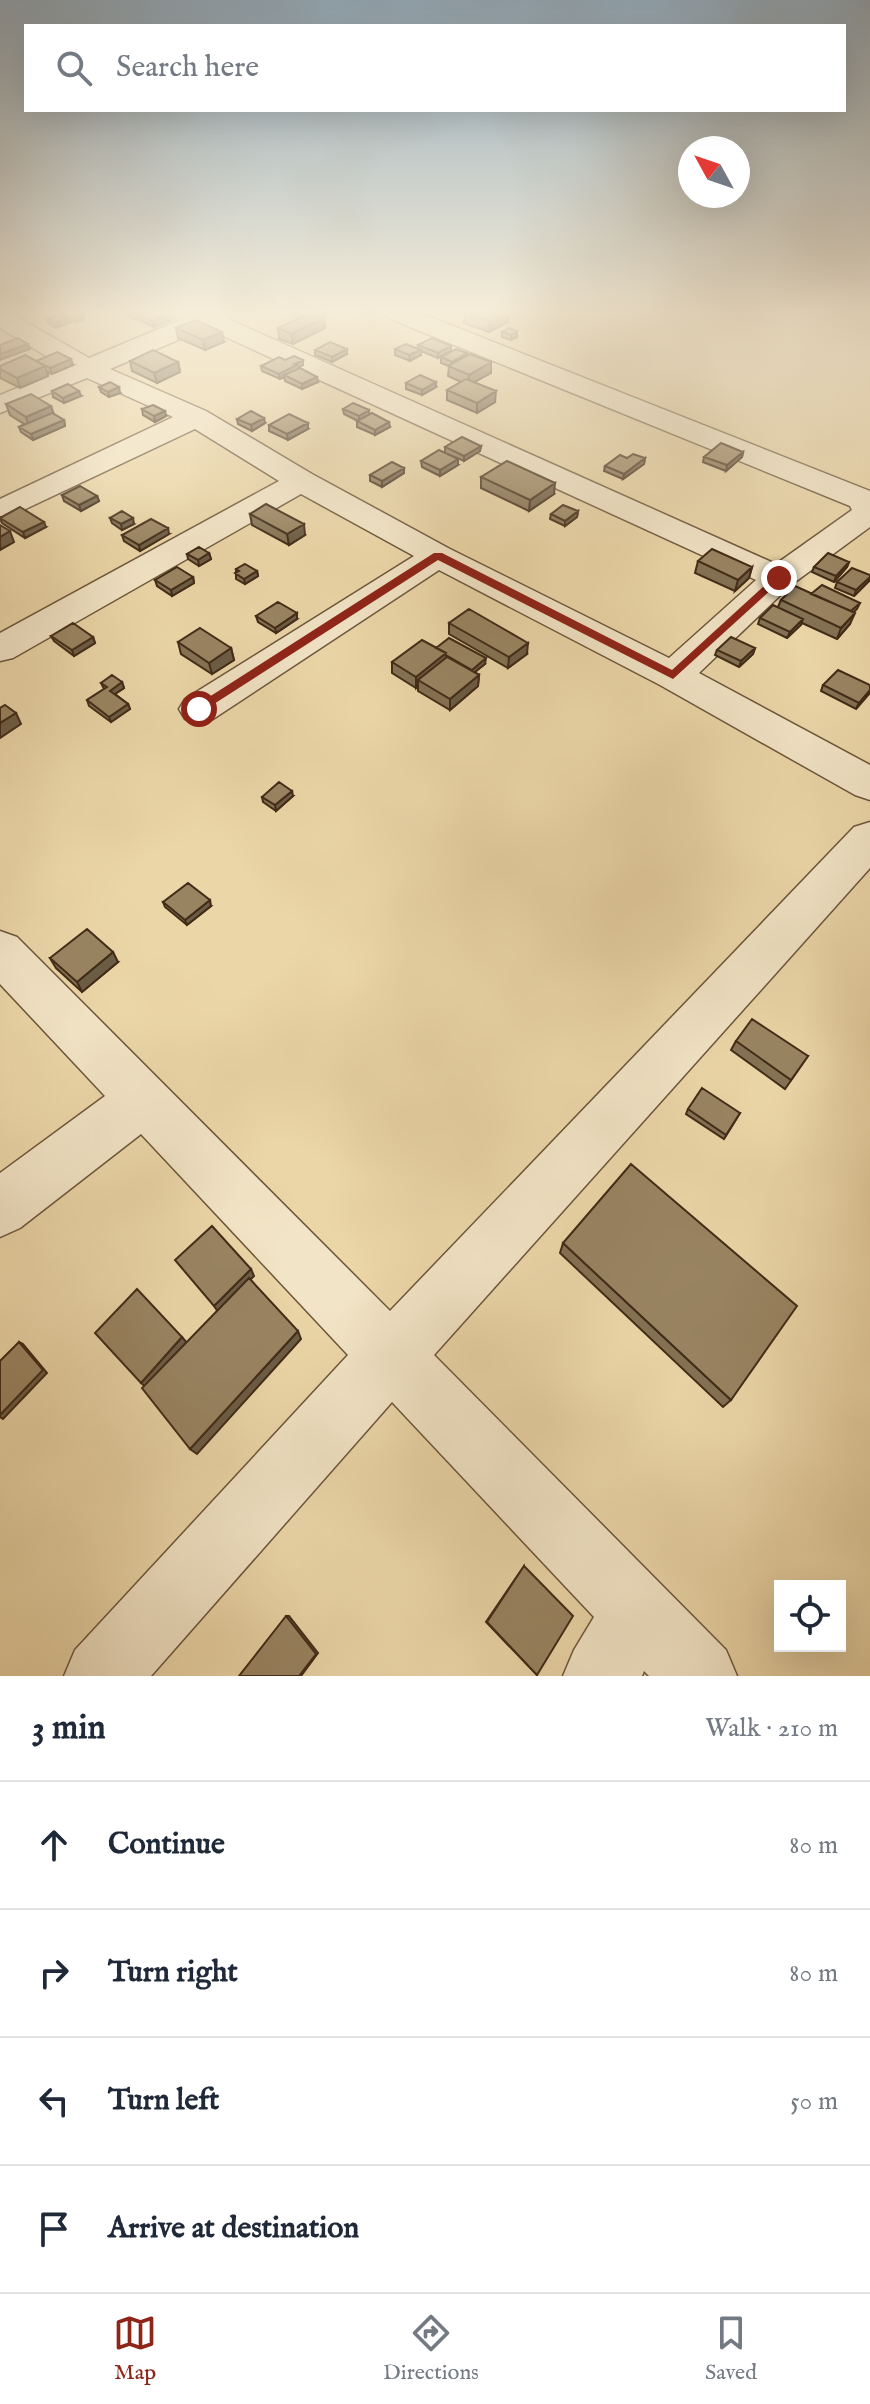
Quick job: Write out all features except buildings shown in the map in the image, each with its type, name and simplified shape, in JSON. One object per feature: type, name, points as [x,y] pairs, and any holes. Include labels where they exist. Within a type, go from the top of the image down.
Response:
[{"type":"street","points":[[0,405],[34,391]]},
{"type":"street","points":[[138,391],[196,417],[301,481],[438,556],[673,676],[870,784]]},
{"type":"street","points":[[373,391],[779,578]]},
{"type":"street","points":[[592,391],[864,500],[869,513],[779,578],[673,676]]},
{"type":"street","points":[[0,511],[196,417]]},
{"type":"street","points":[[0,649],[301,481]]},
{"type":"street","points":[[199,709],[438,556]]},
{"type":"street","points":[[101,1676],[390,1357],[870,839]]},
{"type":"street","points":[[0,951],[700,1676]]},
{"type":"street","points":[[0,1208],[143,1100]]},
{"type":"street","points":[[600,1676],[638,1612]]},
{"type":"route","points":[[199,709],[438,556],[673,676],[779,578]]}]
